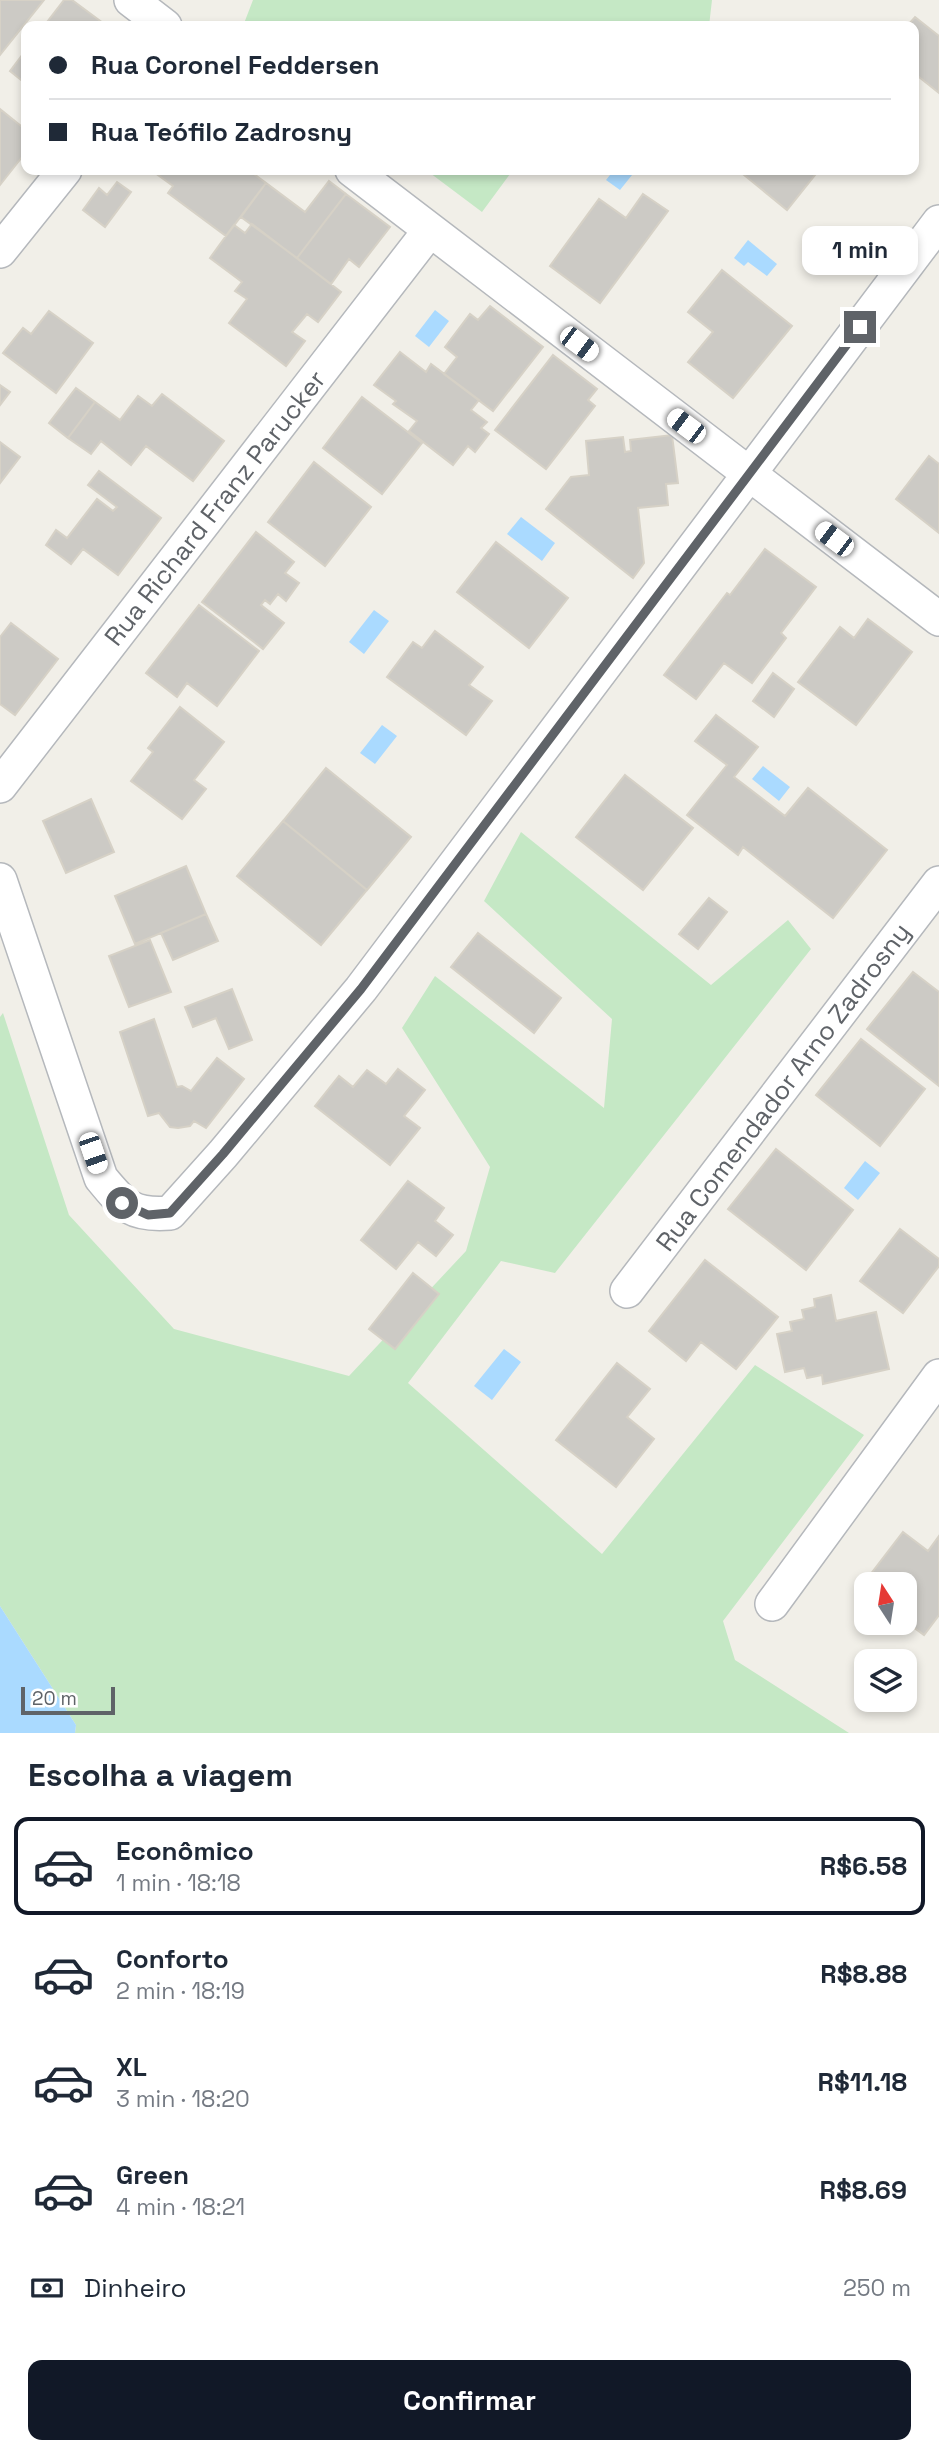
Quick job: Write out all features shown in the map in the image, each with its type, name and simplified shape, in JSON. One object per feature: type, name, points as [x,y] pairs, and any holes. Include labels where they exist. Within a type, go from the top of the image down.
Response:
[{"type":"street","points":[[131,0],[158,21]]},
{"type":"street","points":[[0,251],[61,175]]},
{"type":"street","points":[[358,175],[939,620]]},
{"type":"street","points":[[0,880],[101,1178],[122,1203],[148,1215],[170,1213],[361,989],[939,222]]},
{"type":"street","name":"Rua Richard Franz Parucker","points":[[0,786],[430,230]]},
{"type":"street","name":"Rua Comendador Arno Zadrosny","points":[[628,1290],[939,883]]},
{"type":"street","points":[[772,1604],[939,1376]]},
{"type":"green space","points":[[253,0],[712,0],[710,21],[245,21]]},
{"type":"green space","points":[[433,175],[509,175],[482,212]]},
{"type":"green space","points":[[521,832],[711,985],[788,920],[811,949],[555,1273],[501,1261],[408,1383],[602,1554],[755,1365],[864,1435],[723,1621],[735,1660],[849,1733],[75,1733],[76,1725],[0,1606],[0,1017],[3,1013],[69,1215],[174,1329],[349,1376],[466,1251],[490,1167],[402,1028],[435,976],[604,1108],[612,1019],[484,901]]},
{"type":"water","points":[[610,175],[632,175],[620,190],[606,180]]},
{"type":"water","points":[[748,240],[777,264],[767,276],[748,262],[744,266],[734,258]]},
{"type":"water","points":[[435,310],[449,321],[429,347],[415,336]]},
{"type":"water","points":[[521,517],[555,543],[542,561],[507,534]]},
{"type":"water","points":[[374,610],[389,621],[364,654],[349,642]]},
{"type":"water","points":[[382,725],[397,736],[375,764],[360,753]]},
{"type":"water","points":[[763,766],[790,787],[779,801],[752,779]]},
{"type":"water","points":[[865,1161],[880,1173],[858,1200],[844,1188]]},
{"type":"water","points":[[504,1349],[521,1362],[492,1400],[474,1386]]},
{"type":"water","points":[[0,1606],[76,1725],[75,1733],[0,1733]]},
{"type":"building","points":[[0,0],[44,0],[27,21],[21,21],[21,29],[0,55]]},
{"type":"building","points":[[64,0],[72,0],[100,21],[48,21]]},
{"type":"building","points":[[915,17],[939,36],[939,93],[919,77],[919,21],[911,21]]},
{"type":"building","points":[[21,57],[21,80],[10,71]]},
{"type":"building","points":[[0,109],[21,126],[21,158],[0,185]]},
{"type":"building","points":[[158,175],[255,175],[266,183],[226,236],[168,193],[173,186]]},
{"type":"building","points":[[744,175],[815,175],[787,210]]},
{"type":"building","points":[[329,181],[346,194],[297,258],[241,217],[266,183],[305,212]]},
{"type":"building","points":[[117,182],[131,192],[105,227],[83,210],[99,188],[107,195]]},
{"type":"building","points":[[346,194],[390,227],[359,267],[349,259],[331,284],[297,258]]},
{"type":"building","points":[[643,194],[668,211],[600,303],[550,266],[599,199],[626,218]]},
{"type":"building","points":[[252,224],[341,292],[318,322],[307,314],[292,332],[305,341],[286,366],[229,323],[247,299],[235,291],[242,282],[210,258],[234,225],[245,233]]},
{"type":"building","points":[[722,270],[792,326],[733,398],[688,362],[713,332],[688,312]]},
{"type":"building","points":[[490,306],[543,347],[493,411],[444,374],[457,357],[445,347],[470,314],[478,320]]},
{"type":"building","points":[[49,311],[93,343],[56,393],[3,353],[23,328],[31,334]]},
{"type":"building","points":[[400,352],[426,372],[431,364],[479,400],[471,410],[487,422],[481,428],[489,434],[475,452],[468,446],[453,465],[409,431],[417,421],[393,404],[396,401],[374,385]]},
{"type":"building","points":[[553,355],[597,389],[588,400],[595,406],[546,469],[495,430]]},
{"type":"building","points":[[0,385],[10,392],[0,405]]},
{"type":"building","points":[[76,388],[95,402],[68,438],[49,423]]},
{"type":"building","points":[[162,394],[224,441],[193,481],[146,446],[131,465],[101,441],[91,454],[68,438],[95,402],[120,420],[138,396],[152,406]]},
{"type":"building","points":[[362,397],[422,443],[382,494],[323,448]]},
{"type":"building","points":[[672,435],[678,483],[666,484],[668,505],[638,508],[644,563],[633,578],[546,509],[571,477],[589,475],[586,441],[623,437],[625,452],[631,451],[630,440]]},
{"type":"building","points":[[0,442],[20,457],[0,483]]},
{"type":"building","points":[[929,456],[939,464],[939,533],[896,499]]},
{"type":"building","points":[[314,462],[371,507],[325,566],[268,522]]},
{"type":"building","points":[[99,471],[161,518],[118,575],[83,549],[71,564],[46,545],[56,530],[67,538],[97,499],[113,511],[117,507],[88,485]]},
{"type":"building","points":[[256,532],[294,562],[285,573],[299,583],[286,601],[278,594],[270,604],[265,600],[261,605],[284,623],[263,649],[202,602]]},
{"type":"building","points":[[496,542],[568,598],[529,648],[457,592]]},
{"type":"building","points":[[765,549],[816,587],[781,633],[786,638],[752,683],[724,663],[696,699],[664,675],[727,593],[730,595]]},
{"type":"building","points":[[199,605],[259,651],[217,706],[187,683],[177,697],[146,673]]},
{"type":"building","points":[[868,619],[912,652],[856,725],[798,682],[840,627],[854,638]]},
{"type":"building","points":[[11,623],[58,659],[15,715],[0,704],[0,637]]},
{"type":"building","points":[[435,631],[483,667],[469,685],[492,701],[466,735],[387,677],[413,642],[422,648]]},
{"type":"building","points":[[773,673],[794,689],[774,717],[753,701]]},
{"type":"building","points":[[180,707],[224,742],[194,780],[206,789],[182,819],[131,781],[153,752],[148,748]]},
{"type":"building","points":[[716,715],[758,747],[734,777],[785,816],[808,788],[887,850],[833,918],[743,847],[738,855],[687,815],[727,765],[695,741]]},
{"type":"building","points":[[326,768],[411,837],[367,890],[283,821]]},
{"type":"building","points":[[625,775],[693,828],[643,890],[576,837]]},
{"type":"building","points":[[91,799],[114,852],[66,873],[43,821]]},
{"type":"building","points":[[283,821],[367,890],[321,945],[237,876]]},
{"type":"building","points":[[186,866],[206,914],[135,944],[115,896]]},
{"type":"building","points":[[709,898],[727,912],[698,949],[679,934]]},
{"type":"building","points":[[206,914],[218,941],[173,960],[161,933]]},
{"type":"building","points":[[478,933],[561,998],[534,1033],[451,967]]},
{"type":"building","points":[[150,940],[171,992],[129,1007],[109,956]]},
{"type":"building","points":[[913,972],[939,992],[939,1086],[867,1029]]},
{"type":"building","points":[[232,989],[252,1040],[229,1049],[216,1018],[193,1027],[185,1007]]},
{"type":"building","points":[[154,1019],[177,1087],[182,1086],[191,1091],[217,1058],[244,1079],[206,1128],[194,1121],[190,1126],[170,1127],[159,1113],[148,1116],[120,1032]]},
{"type":"building","points":[[861,1039],[925,1089],[880,1146],[816,1095]]},
{"type":"building","points":[[398,1069],[425,1090],[404,1116],[420,1128],[390,1165],[315,1106],[339,1076],[353,1087],[367,1070],[386,1084]]},
{"type":"building","points":[[776,1149],[853,1210],[806,1270],[728,1209]]},
{"type":"building","points":[[408,1181],[444,1208],[435,1221],[453,1235],[436,1256],[418,1242],[396,1269],[361,1240]]},
{"type":"building","points":[[900,1229],[939,1259],[939,1266],[903,1313],[860,1281]]},
{"type":"building","points":[[705,1260],[778,1317],[736,1369],[701,1342],[686,1361],[649,1331]]},
{"type":"building","points":[[413,1273],[439,1294],[395,1349],[369,1329]]},
{"type":"building","points":[[831,1295],[836,1321],[876,1312],[889,1369],[823,1384],[822,1375],[807,1378],[804,1368],[785,1372],[777,1334],[792,1331],[790,1322],[804,1319],[802,1310],[815,1307],[814,1299]]},
{"type":"building","points":[[617,1363],[650,1389],[627,1417],[654,1439],[616,1487],[556,1440]]},
{"type":"building","points":[[903,1532],[928,1551],[939,1536],[939,1615],[924,1635],[917,1630],[917,1572],[872,1572]]},
{"type":"route","points":[[122,1203],[148,1215],[170,1213],[223,1154],[361,989],[860,327]]}]
